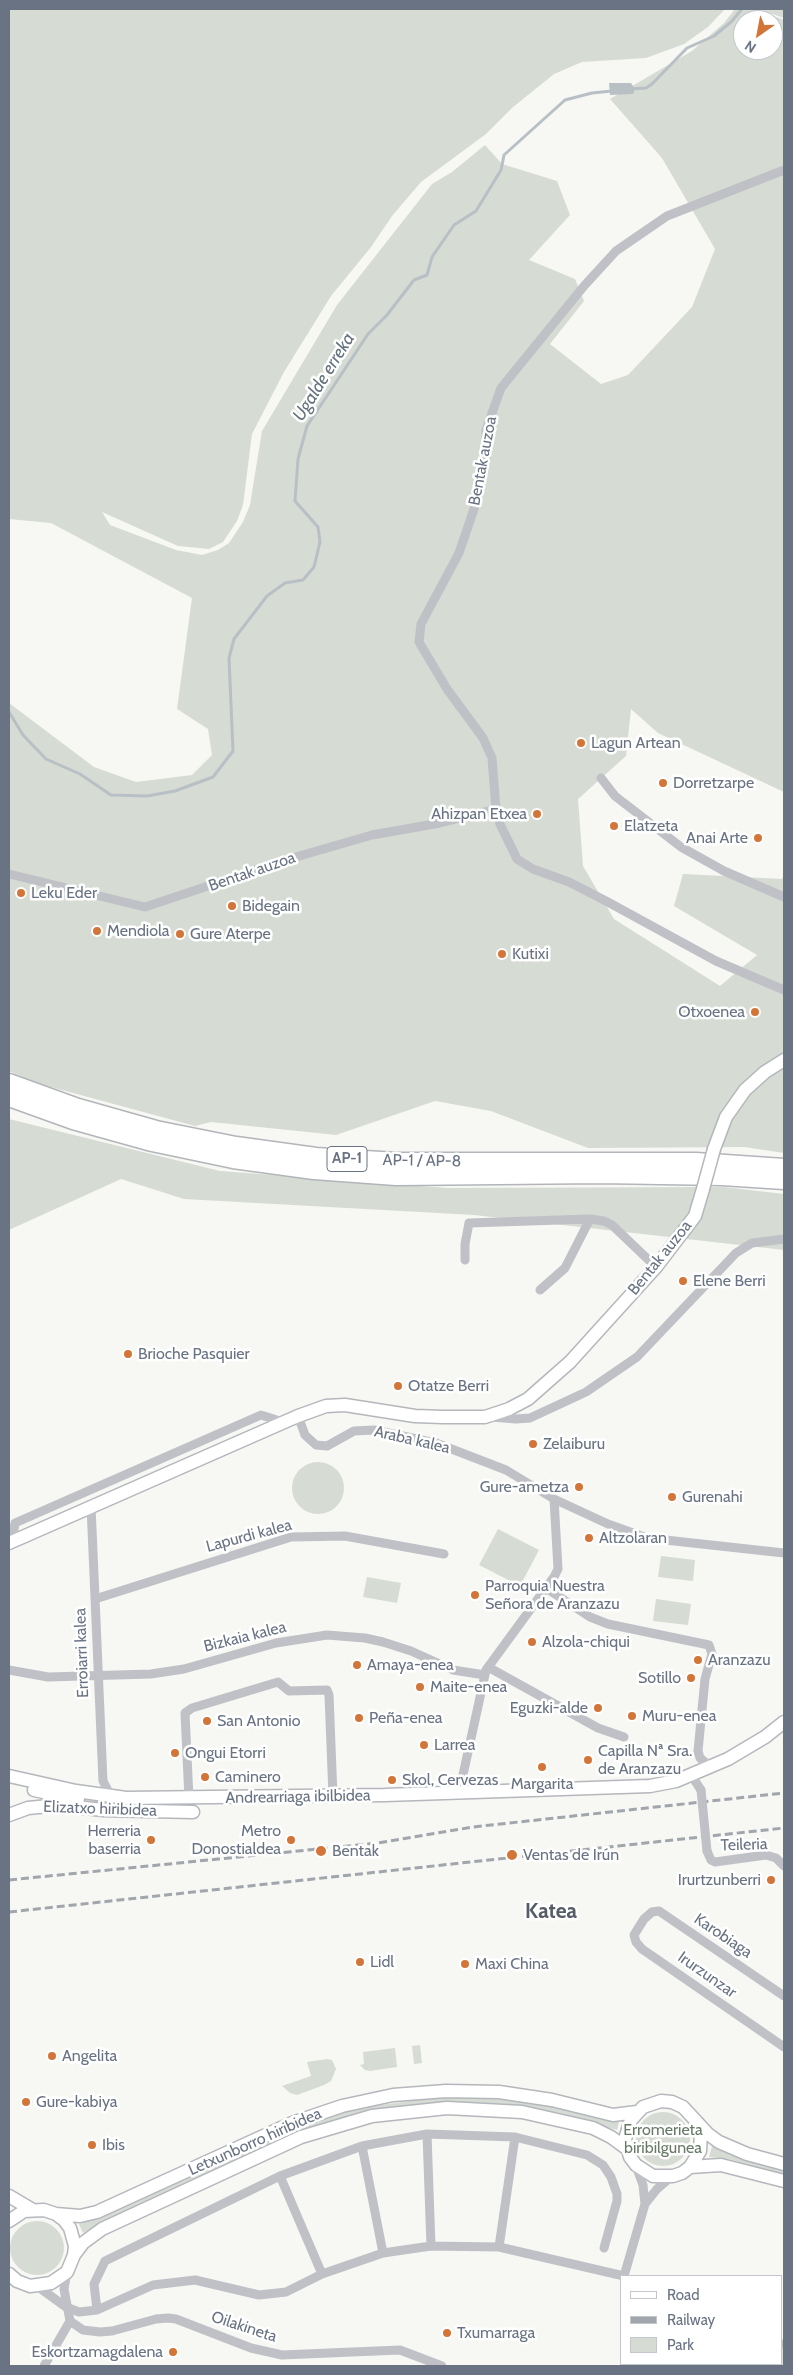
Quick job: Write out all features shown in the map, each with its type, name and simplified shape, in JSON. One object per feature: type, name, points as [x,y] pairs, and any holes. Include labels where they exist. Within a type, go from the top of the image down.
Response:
[{"type":"highway","name":"AP-1 / AP-8","points":[[9,1082],[78,1107],[156,1129],[236,1145],[316,1156],[397,1161],[696,1161],[784,1166]]},
{"type":"highway","name":"AP-1 / AP-8","points":[[9,1098],[73,1121],[152,1143],[233,1160],[306,1170],[396,1177],[601,1175],[722,1177],[784,1181]]},
{"type":"street","name":"Bentak auzoa","points":[[784,170],[667,216],[616,251],[584,286],[501,388],[486,430],[486,461],[475,506],[459,554],[421,624],[419,642],[447,690],[483,738],[492,758],[496,809],[507,840],[517,859],[525,865],[569,882],[716,961],[784,990]]},
{"type":"street","points":[[601,778],[615,796],[681,847],[724,871],[784,897]]},
{"type":"street","name":"Bentak auzoa","points":[[9,874],[145,907],[289,858],[372,835],[440,823],[496,809]]},
{"type":"street","name":"Bentak auzoa","points":[[485,1417],[509,1409],[528,1399],[570,1362],[656,1267],[695,1216],[714,1150],[726,1117],[745,1090],[765,1072],[784,1060]]},
{"type":"street","points":[[464,1260],[469,1223],[590,1220],[604,1221],[612,1225],[656,1267]]},
{"type":"street","points":[[540,1290],[565,1268],[590,1220]]},
{"type":"street","name":"Bentak auzoa","points":[[298,1416],[326,1406],[346,1405],[415,1416],[530,1418],[586,1392],[637,1357],[736,1254],[752,1243],[784,1239]]},
{"type":"street","points":[[10,1542],[15,1523],[261,1415],[283,1422]]},
{"type":"street","points":[[10,1542],[298,1416]]},
{"type":"street","name":"Araba kalea","points":[[298,1416],[305,1435],[316,1446],[328,1446],[354,1431],[374,1430],[436,1443],[506,1470],[554,1499],[608,1524],[647,1538],[745,1550],[782,1552]]},
{"type":"street","points":[[459,1794],[486,1671],[558,1569],[554,1499]]},
{"type":"street","name":"Erroiarri kalea","points":[[92,1506],[102,1780],[111,1796]]},
{"type":"street","name":"Lapurdi kalea","points":[[95,1599],[291,1537],[345,1536],[444,1554]]},
{"type":"street","points":[[546,1588],[590,1617],[608,1624],[709,1645],[712,1654],[705,1679],[698,1751],[700,1758],[711,1766]]},
{"type":"street","name":"Bizkaia kalea","points":[[9,1670],[48,1677],[151,1674],[184,1669],[276,1643],[327,1635],[365,1638],[411,1651],[453,1670],[486,1671],[598,1728],[624,1737]]},
{"type":"street","points":[[190,1805],[185,1713],[192,1708],[278,1682],[289,1691],[328,1690],[330,1695],[333,1796]]},
{"type":"street","name":"Andrearriaga ibilbidea","points":[[9,1776],[76,1791],[190,1805],[333,1796],[459,1794],[650,1786],[676,1781],[711,1766],[765,1737],[784,1722]]},
{"type":"street","name":"Teileria","points":[[691,1775],[701,1790],[707,1851],[711,1860],[715,1862],[766,1855],[776,1858],[784,1866]]},
{"type":"street","name":"Elizatxo hiribidea","points":[[9,1781],[60,1796],[91,1802],[139,1806],[190,1805]]},
{"type":"street","name":"Elizatxo hiribidea","points":[[9,1815],[35,1806],[59,1805],[103,1810],[190,1805]]},
{"type":"street","name":"Karobiaga","points":[[644,1919],[652,1912],[666,1915],[784,1996]]},
{"type":"street","name":"Irurzunzar","points":[[644,1919],[634,1935],[636,1942],[642,1948],[784,2047]]},
{"type":"street","name":"Letxunborro hiribidea","points":[[9,2196],[31,2209],[44,2210],[56,2214],[80,2216],[97,2212],[292,2123],[342,2106],[385,2097],[446,2090],[499,2092],[552,2100],[613,2115],[637,2112]]},
{"type":"street","points":[[646,2204],[643,2185],[636,2166],[626,2148],[627,2129],[637,2112],[650,2104],[672,2102],[683,2107],[708,2134],[725,2146],[784,2164]]},
{"type":"street","name":"Letxunborro hiribidea","points":[[74,2255],[89,2238],[102,2229],[294,2140],[324,2129],[372,2116],[472,2107],[522,2112],[593,2128],[611,2136],[626,2148]]},
{"type":"street","points":[[690,2166],[700,2151],[701,2142],[698,2123]]},
{"type":"street","points":[[427,2134],[431,2246]]},
{"type":"street","points":[[96,2310],[94,2284],[105,2261],[280,2176],[362,2146],[427,2134],[515,2137],[587,2155],[603,2165],[611,2177],[617,2194],[604,2248]]},
{"type":"street","points":[[499,2247],[515,2137]]},
{"type":"street","points":[[362,2146],[383,2253]]},
{"type":"street","points":[[624,2275],[646,2204],[657,2189],[672,2176],[690,2166],[721,2164],[784,2181]]},
{"type":"street","points":[[636,2166],[652,2176],[672,2176]]},
{"type":"street","points":[[280,2176],[322,2274]]},
{"type":"street","points":[[9,2221],[17,2214],[31,2209]]},
{"type":"street","points":[[44,2366],[70,2321],[66,2308],[64,2289],[75,2246],[70,2228],[56,2214]]},
{"type":"street","points":[[11,2278],[38,2286],[52,2295],[66,2308],[79,2312],[96,2310],[153,2285],[195,2280],[259,2294],[286,2292],[322,2274],[383,2253],[431,2246],[499,2247],[620,2275]]},
{"type":"street","points":[[38,2286],[51,2283],[67,2272]]},
{"type":"street","name":"Oilakineta","points":[[70,2321],[83,2330],[100,2332],[112,2331],[156,2318],[168,2318],[176,2319],[251,2348],[282,2355],[400,2350],[442,2366]]},
{"type":"green space","points":[[9,9],[725,9],[708,27],[684,44],[646,58],[582,62],[554,74],[512,108],[486,134],[421,182],[392,216],[371,247],[331,296],[284,372],[252,434],[243,505],[237,521],[223,542],[209,549],[178,546],[102,512],[110,525],[176,550],[202,555],[218,550],[229,543],[243,522],[250,505],[262,431],[337,305],[432,184],[452,172],[485,145],[502,164],[557,181],[570,215],[529,260],[575,279],[584,301],[550,344],[601,384],[628,375],[692,307],[715,249],[662,158],[610,99],[692,51],[724,23],[733,12],[733,60],[783,60],[784,20],[784,792],[658,733],[631,709],[626,756],[578,799],[583,866],[614,919],[720,986],[757,955],[674,906],[683,874],[782,879],[784,874],[784,1153],[744,1147],[588,1148],[491,1111],[435,1101],[336,1135],[211,1122],[195,1126],[36,1083],[9,1071],[9,703],[94,767],[136,782],[192,775],[212,755],[208,729],[177,709],[192,598],[51,523],[9,519]]},
{"type":"green space","points":[[735,9],[758,10],[734,10]]},
{"type":"green space","points":[[758,9],[784,9],[784,18],[783,10]]},
{"type":"green space","points":[[9,1119],[220,1171],[448,1188],[724,1187],[784,1194],[784,1250],[474,1215],[184,1199],[121,1179],[9,1230]]},
{"type":"green space","points":[[318,1462],[328,1464],[336,1470],[342,1478],[344,1488],[342,1498],[336,1506],[328,1512],[318,1514],[308,1512],[300,1506],[294,1498],[292,1488],[294,1478],[300,1470],[308,1464]]},
{"type":"green space","points":[[498,1529],[539,1550],[520,1586],[479,1565]]},
{"type":"green space","points":[[661,1556],[695,1560],[693,1581],[658,1577]]},
{"type":"green space","points":[[367,1577],[401,1583],[397,1603],[363,1597]]},
{"type":"green space","points":[[656,1599],[691,1604],[688,1625],[653,1621]]},
{"type":"green space","points":[[420,2045],[422,2063],[414,2064],[412,2046]]},
{"type":"green space","points":[[395,2048],[397,2067],[370,2071],[365,2070],[360,2065],[364,2064],[363,2052]]},
{"type":"green space","points":[[332,2060],[336,2069],[331,2081],[297,2095],[290,2093],[282,2086],[311,2076],[307,2062]]},
{"type":"green space","points":[[435,2097],[519,2100],[549,2105],[619,2122],[617,2130],[565,2114],[506,2104],[443,2102],[386,2108],[327,2122],[284,2138],[83,2233],[79,2224],[140,2200],[299,2126],[348,2110]]},
{"type":"green space","name":"Erromerieta biribilgunea","points":[[663,2112],[673,2114],[682,2120],[688,2129],[690,2139],[688,2149],[682,2158],[673,2164],[663,2166],[653,2164],[644,2158],[638,2149],[636,2139],[638,2129],[644,2120],[653,2114]]},
{"type":"green space","points":[[712,2146],[730,2155],[784,2170],[784,2175],[729,2159],[709,2157]]},
{"type":"green space","points":[[32,2221],[42,2221],[52,2225],[60,2233],[64,2248],[60,2263],[52,2271],[42,2275],[32,2275],[22,2271],[14,2263],[10,2253],[10,2243],[14,2233],[22,2225]]},
{"type":"green space","points":[[784,2344],[784,2366],[722,2366],[783,2365]]},
{"type":"shaded area","points":[[609,83],[631,83],[635,89],[633,94],[610,95]]},
{"type":"waterway","name":"Ugalde erreka","points":[[630,89],[646,88],[652,84],[687,48],[714,36],[731,22],[742,9]]},
{"type":"waterway","name":"Ugalde erreka","points":[[9,712],[23,735],[46,759],[80,774],[111,795],[147,796],[175,791],[213,777],[233,751],[229,658],[234,639],[267,596],[285,583],[303,580],[314,567],[320,542],[318,527],[295,501],[298,459],[307,426],[368,334],[387,315],[414,280],[427,275],[432,257],[454,225],[476,211],[501,170],[504,155],[565,100],[592,93],[612,91]]},
{"type":"railway","points":[[9,1880],[378,1843],[473,1827],[784,1793]]},
{"type":"railway","points":[[9,1912],[784,1828]]},
{"type":"place","name":"Lagun Artean","points":[[581,743]]},
{"type":"place","name":"Dorretzarpe","points":[[663,783]]},
{"type":"place","name":"Ahizpan Etxea","points":[[537,814]]},
{"type":"place","name":"Elatzeta","points":[[614,826]]},
{"type":"place","name":"Anai Arte","points":[[758,838]]},
{"type":"place","name":"Leku Eder","points":[[21,893]]},
{"type":"place","name":"Bidegain","points":[[232,906]]},
{"type":"place","name":"Mendiola","points":[[97,931]]},
{"type":"place","name":"Gure Aterpe","points":[[180,934]]},
{"type":"place","name":"Kutixi","points":[[502,954]]},
{"type":"place","name":"Otxoenea","points":[[755,1012]]},
{"type":"place","name":"Elene Berri","points":[[683,1281]]},
{"type":"place","name":"Brioche Pasquier","points":[[128,1354]]},
{"type":"place","name":"Otatze Berri","points":[[398,1386]]},
{"type":"place","name":"Zelaiburu","points":[[533,1444]]},
{"type":"place","name":"Gure-ametza","points":[[579,1487]]},
{"type":"place","name":"Gurenahi","points":[[672,1497]]},
{"type":"place","name":"Altzolaran","points":[[589,1538]]},
{"type":"place","name":"Parroquia Nuestra Señora de Aranzazu","points":[[475,1595]]},
{"type":"place","name":"Alzola-chiqui","points":[[532,1642]]},
{"type":"place","name":"Aranzazu","points":[[698,1660]]},
{"type":"place","name":"Amaya-enea","points":[[357,1665]]},
{"type":"place","name":"Sotillo","points":[[691,1678]]},
{"type":"place","name":"Maite-enea","points":[[420,1687]]},
{"type":"place","name":"Eguzki-alde","points":[[598,1708]]},
{"type":"place","name":"Muru-enea","points":[[632,1716]]},
{"type":"place","name":"Peña-enea","points":[[359,1718]]},
{"type":"place","name":"San Antonio","points":[[207,1721]]},
{"type":"place","name":"Larrea","points":[[424,1745]]},
{"type":"place","name":"Ongui Etorri","points":[[175,1753]]},
{"type":"place","name":"Capilla Nª Sra. de Aranzazu","points":[[588,1760]]},
{"type":"place","name":"Margarita","points":[[542,1767]]},
{"type":"place","name":"Caminero","points":[[205,1777]]},
{"type":"place","name":"Skol, Cervezas","points":[[392,1780]]},
{"type":"place","name":"Herreria baserria","points":[[151,1840]]},
{"type":"place","name":"Metro Donostialdea","points":[[291,1840]]},
{"type":"place","name":"Bentak","points":[[321,1851]]},
{"type":"place","name":"Ventas de Irún","points":[[512,1855]]},
{"type":"place","name":"Irurtzunberri","points":[[771,1880]]},
{"type":"place","name":"Lidl","points":[[360,1962]]},
{"type":"place","name":"Maxi China","points":[[465,1964]]},
{"type":"place","name":"Angelita","points":[[52,2056]]},
{"type":"place","name":"Gure-kabiya","points":[[26,2102]]},
{"type":"place","name":"Ibis","points":[[92,2145]]},
{"type":"place","name":"Txumarraga","points":[[447,2333]]},
{"type":"place","name":"Eskortzamagdalena","points":[[173,2352]]},
{"type":"district","name":"Katea","points":[[551,1912]]}]
